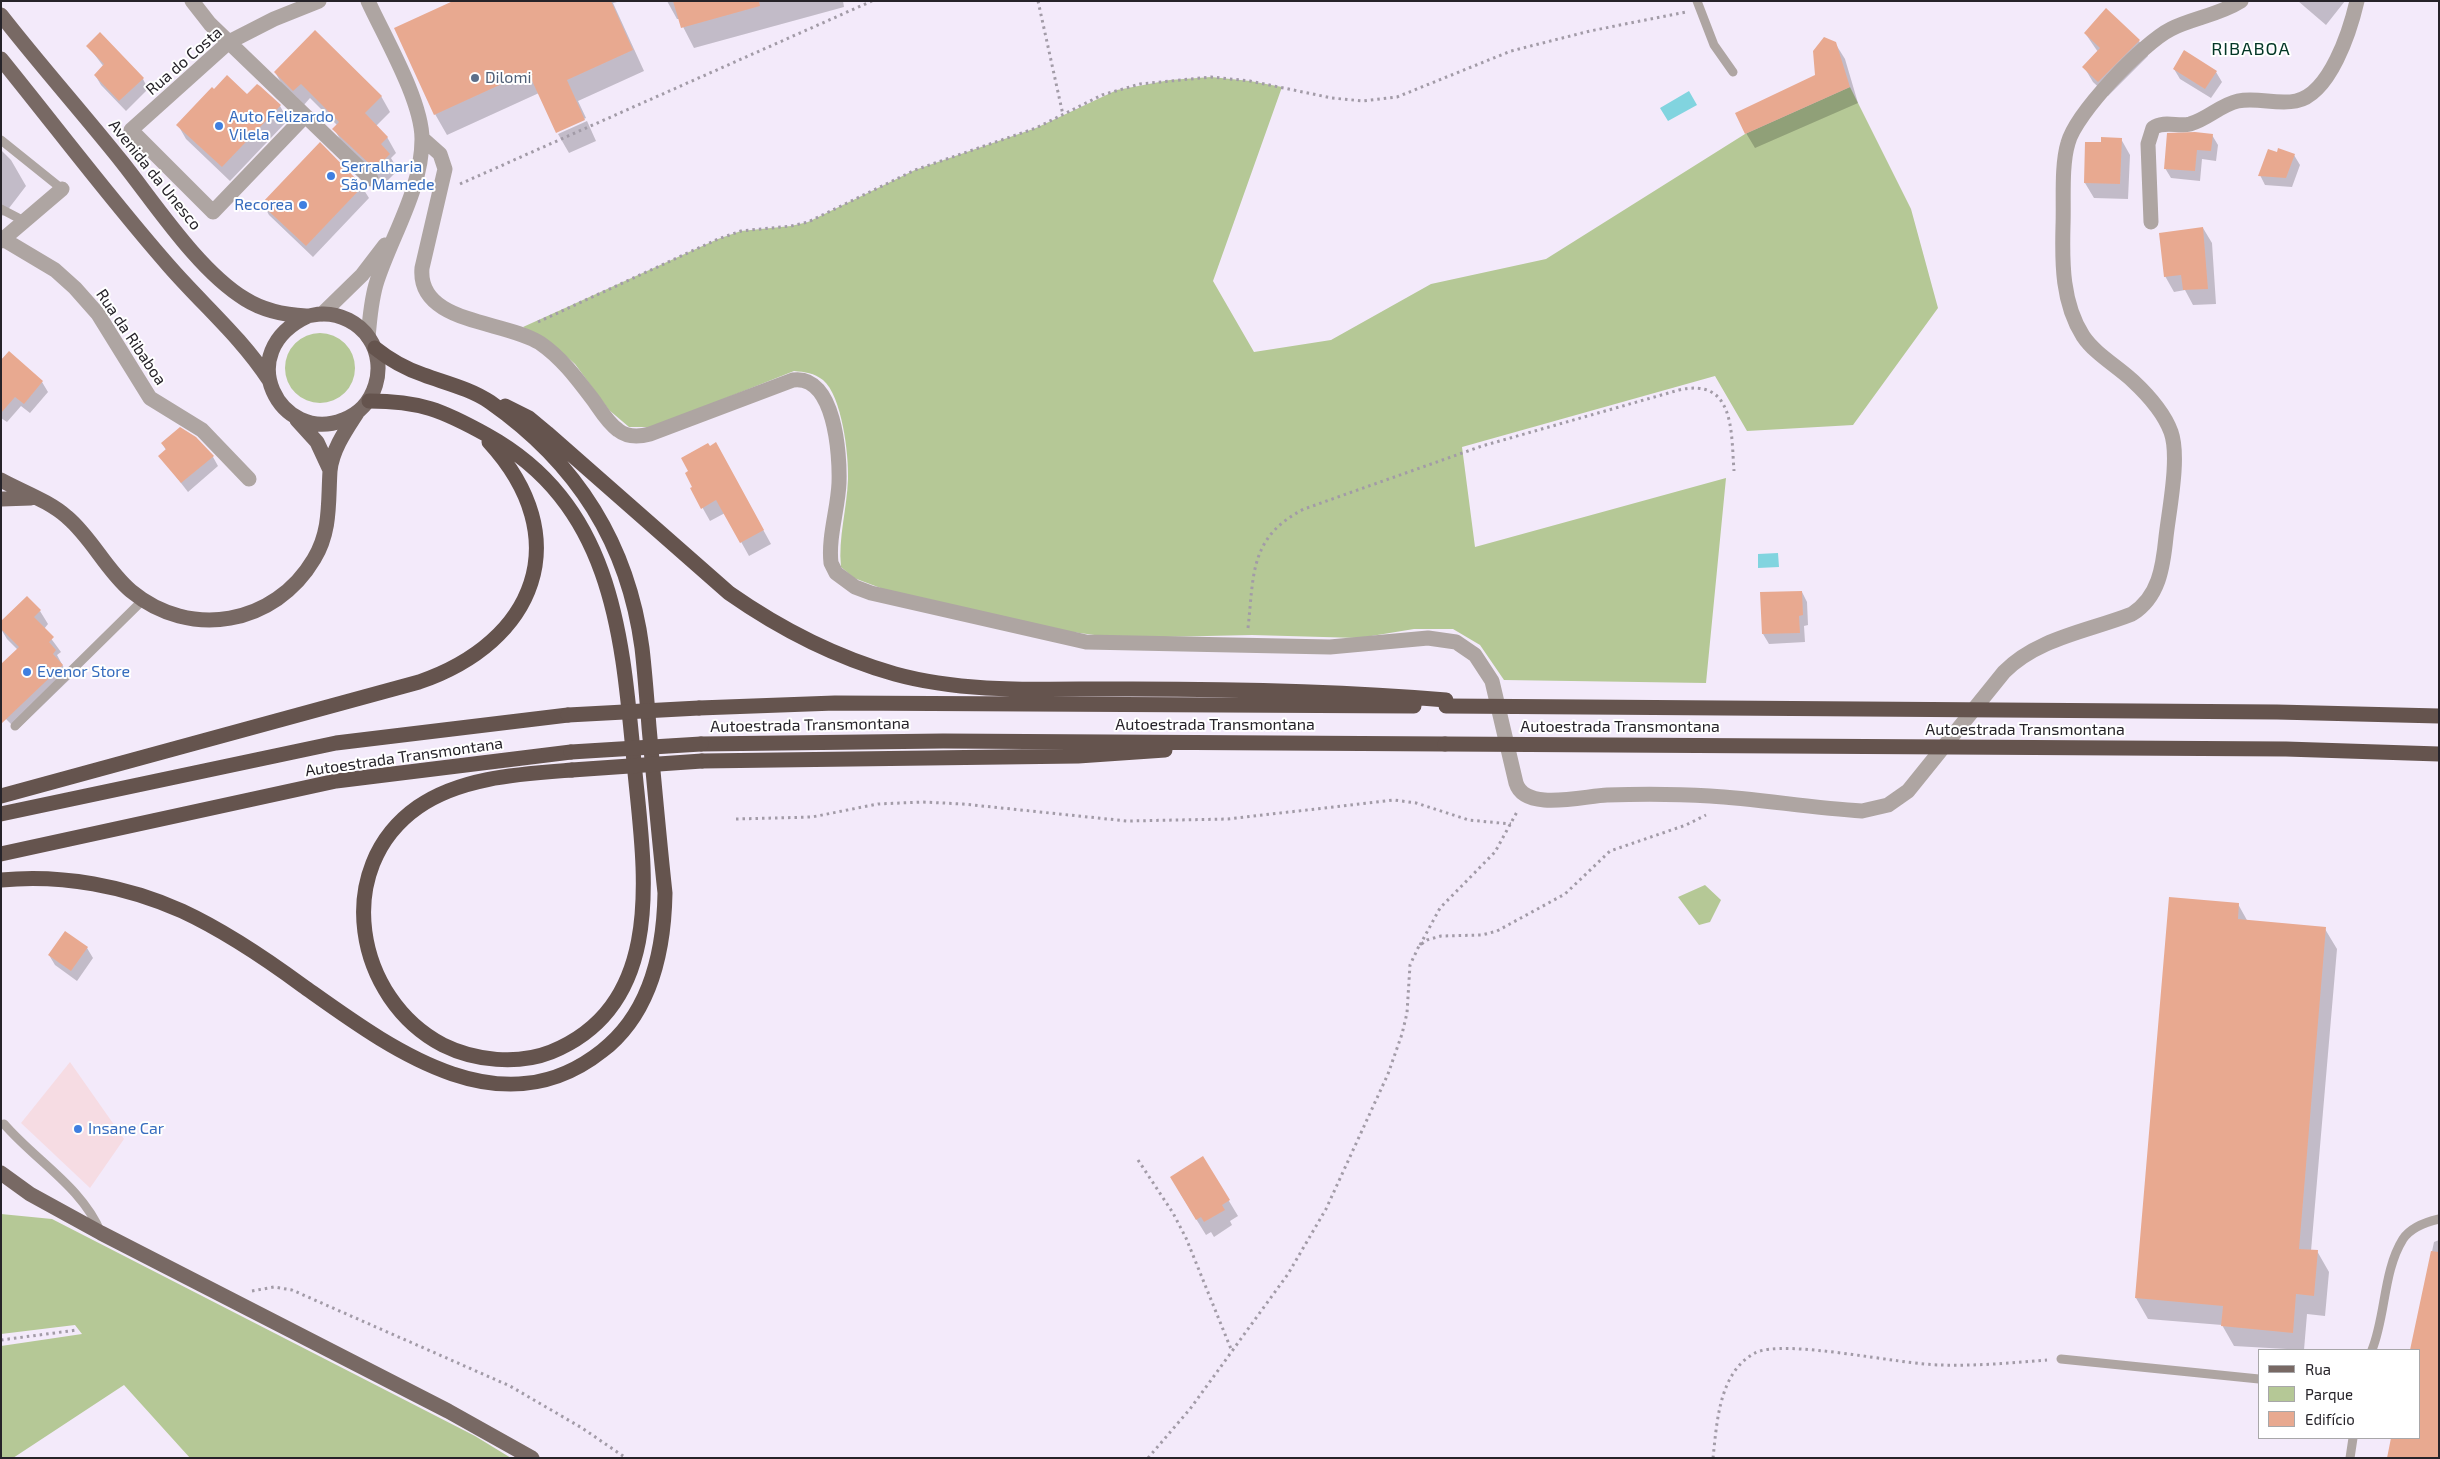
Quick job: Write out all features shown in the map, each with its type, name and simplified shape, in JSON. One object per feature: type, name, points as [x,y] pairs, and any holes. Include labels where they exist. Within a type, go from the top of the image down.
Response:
[{"type":"highway","points":[[371,343],[394,362],[411,370],[462,388],[520,413],[537,425],[712,581],[744,603],[819,646],[878,669],[939,683],[1001,688],[1290,690],[1446,703]]},
{"type":"highway","points":[[1,880],[33,879],[82,882],[134,894],[180,911],[248,947],[397,1049],[445,1072],[466,1079],[506,1084],[543,1080],[578,1067],[608,1046],[632,1018],[651,981],[660,948],[665,914],[665,893],[640,640],[626,579],[608,536],[588,498],[552,454],[489,401]]},
{"type":"highway","points":[[363,406],[417,404],[439,410],[516,452],[546,479],[581,528],[605,579],[616,621],[626,680],[642,849],[644,901],[641,933],[633,967],[608,1009],[582,1035],[541,1056],[508,1060],[474,1056],[444,1045],[426,1034],[402,1013],[389,997],[371,964],[364,932],[364,907],[368,879],[385,841],[408,814],[425,802],[450,790],[488,780],[572,770],[702,761],[1097,756],[1240,743]]},
{"type":"highway","points":[[1,796],[410,685],[455,668],[478,654],[506,630],[520,608],[530,583],[536,546],[531,509],[518,477],[489,441],[468,425]]},
{"type":"highway","name":"Autoestrada Transmontana","points":[[1,814],[336,743],[568,715],[699,708],[835,703],[1446,703],[1527,707],[2287,712],[2439,716]]},
{"type":"highway","name":"Autoestrada Transmontana","points":[[1,854],[336,781],[571,752],[701,744],[868,741],[1445,744],[2286,749],[2439,754]]},
{"type":"main road","name":"Avenida da Unesco","points":[[1,15],[181,236],[229,287],[246,300],[276,313],[315,315]]},
{"type":"main road","points":[[1,59],[169,266],[231,330],[253,356],[269,380],[278,400],[317,442],[330,470]]},
{"type":"main road","points":[[1,480],[60,511],[75,524],[124,583],[144,600],[172,614],[202,620],[240,616],[273,603],[300,579],[314,560],[322,542],[330,507],[330,470],[342,436],[376,384],[378,366],[371,343],[349,320],[336,315],[315,315],[293,323],[280,334],[272,348],[268,364],[269,380]]},
{"type":"main road","points":[[292,414],[308,422],[326,424],[343,421],[363,406]]},
{"type":"main road","points":[[1,499],[35,498]]},
{"type":"main road","points":[[1,1173],[30,1194],[101,1233],[448,1411],[532,1458]]},
{"type":"street","points":[[192,1],[210,24],[371,179]]},
{"type":"street","name":"Rua do Costa","points":[[305,116],[213,212],[131,130],[229,42],[274,19],[319,1]]},
{"type":"street","points":[[368,1],[411,95],[419,119],[422,138],[417,178],[374,292],[371,343]]},
{"type":"street","points":[[422,138],[440,154],[444,162],[441,192],[423,259],[421,278],[428,296],[443,310],[510,330],[534,340],[553,354],[573,374],[612,425],[629,436],[643,436],[658,432],[793,380],[803,380],[813,384],[822,392],[827,402],[838,459],[839,484],[831,563],[836,573],[855,587],[1086,642],[1340,647],[1434,638],[1448,640],[1476,655],[1492,681],[1516,783],[1525,796],[1539,800],[1622,795],[1724,797],[1862,811],[1888,805],[1899,799],[1916,783],[2012,664],[2046,645],[2132,614],[2141,608],[2154,592],[2164,558],[2174,446],[2172,434],[2161,413],[2132,380],[2084,338],[2068,302],[2064,275],[2063,243],[2066,150],[2072,130],[2080,119],[2131,61],[2160,36],[2179,25],[2212,15],[2241,1]]},
{"type":"street","points":[[2151,222],[2148,144],[2153,128],[2161,124],[2192,123],[2218,108],[2238,101],[2290,102],[2306,98],[2321,85],[2337,57],[2350,27],[2357,1]]},
{"type":"street","points":[[2,240],[62,189]]},
{"type":"street","points":[[315,315],[362,275],[398,228]]},
{"type":"street","name":"Rua da Ribaboa","points":[[2,240],[55,270],[75,288],[98,314],[150,398],[202,430],[249,479]]},
{"type":"lane","points":[[1698,6],[1714,45],[1732,72]]},
{"type":"lane","points":[[1,140],[62,189]]},
{"type":"lane","points":[[1,209],[24,221]]},
{"type":"lane","points":[[15,726],[144,600]]},
{"type":"lane","points":[[4,1124],[32,1154],[86,1204],[101,1233]]},
{"type":"lane","points":[[2372,1349],[2394,1258],[2404,1238],[2421,1224],[2439,1219]]},
{"type":"lane","points":[[2061,1359],[2258,1379]]},
{"type":"lane","points":[[2350,1458],[2353,1439]]},
{"type":"path","points":[[441,192],[872,1]]},
{"type":"path","points":[[1038,1],[1063,116]]},
{"type":"path","points":[[510,330],[544,319],[718,239],[741,231],[791,226],[808,222],[915,170],[1036,128],[1117,90],[1162,81],[1203,78],[1250,81],[1332,98],[1382,101],[1397,97],[1511,51],[1698,6]]},
{"type":"path","points":[[1246,644],[1256,566],[1262,547],[1273,529],[1304,509],[1494,442],[1698,386],[1716,394],[1727,412],[1731,429],[1734,471]]},
{"type":"path","points":[[1148,1458],[1190,1409],[1302,1253],[1339,1182],[1388,1074],[1407,1013],[1410,965],[1419,946],[1436,912],[1489,858],[1511,824],[1525,796]]},
{"type":"path","points":[[1419,946],[1428,940],[1441,936],[1482,935],[1516,922],[1578,884],[1589,870],[1610,851],[1686,825],[1717,808],[1724,797]]},
{"type":"path","points":[[736,819],[812,817],[878,804],[923,802],[963,804],[1127,821],[1228,819],[1394,800],[1416,803],[1469,820],[1511,824]]},
{"type":"path","points":[[1138,1160],[1173,1213],[1186,1238],[1209,1290],[1231,1350]]},
{"type":"path","points":[[231,1300],[263,1288],[280,1287],[292,1290],[510,1386],[582,1428],[626,1458]]},
{"type":"path","points":[[1,1340],[77,1330]]},
{"type":"path","points":[[1713,1458],[1720,1405],[1727,1384],[1739,1365],[1756,1352],[1780,1348],[1899,1363],[1941,1365],[2061,1359]]},
{"type":"shaded area","points":[[70,1062],[124,1139],[90,1188],[21,1123]]},
{"type":"green space","points":[[1211,77],[1282,87],[1213,281],[1254,352],[1331,340],[1431,284],[1546,259],[1745,134],[1850,87],[1911,209],[1938,308],[1853,425],[1747,431],[1715,376],[1462,447],[1475,547],[1726,478],[1706,683],[1504,680],[1480,645],[1453,629],[1414,629],[1359,638],[1252,635],[1117,638],[1057,630],[899,595],[854,578],[841,567],[840,556],[848,479],[846,441],[840,412],[830,388],[823,380],[813,374],[794,371],[653,427],[629,427],[609,410],[575,364],[558,349],[523,327],[718,239],[741,231],[791,226],[808,222],[915,170],[1036,128],[1117,90],[1170,80]]},
{"type":"green space","points":[[320,333],[333,336],[345,343],[352,355],[355,368],[352,381],[345,393],[333,400],[320,403],[307,400],[295,393],[288,381],[285,368],[288,355],[295,343],[307,336]]},
{"type":"green space","points":[[1705,885],[1721,900],[1710,922],[1699,925],[1678,897]]},
{"type":"green space","points":[[1,1214],[52,1219],[475,1436],[511,1458],[190,1458],[124,1385],[13,1458],[1,1458],[1,1346],[82,1334],[75,1325],[1,1334]]},
{"type":"water","points":[[1689,91],[1697,105],[1668,121],[1660,108]]},
{"type":"water","points":[[1778,553],[1779,567],[1758,568],[1758,554]]},
{"type":"building","points":[[453,1],[611,1],[633,50],[567,80],[585,120],[556,133],[528,72],[434,115],[394,28]]},
{"type":"building","points":[[673,1],[759,1],[760,6],[681,28]]},
{"type":"building","points":[[2106,8],[2140,40],[2098,82],[2082,67],[2100,48],[2084,33]]},
{"type":"building","points":[[315,30],[382,96],[365,113],[388,137],[381,144],[390,154],[375,169],[332,129],[339,122],[301,84],[293,91],[274,72]]},
{"type":"building","points":[[100,32],[144,78],[119,101],[94,75],[104,64],[86,46]]},
{"type":"building","points":[[1824,37],[1836,42],[1850,87],[1745,134],[1735,113],[1815,75],[1813,51]]},
{"type":"building","points":[[2184,50],[2217,71],[2205,89],[2173,69]]},
{"type":"building","points":[[227,75],[247,94],[257,84],[281,105],[222,167],[176,125],[212,87],[214,89]]},
{"type":"building","points":[[2195,132],[2213,134],[2211,151],[2197,150],[2195,171],[2164,169],[2167,133]]},
{"type":"building","points":[[2101,137],[2122,138],[2120,184],[2084,183],[2085,142],[2101,142]]},
{"type":"building","points":[[320,142],[363,186],[306,246],[261,204]]},
{"type":"building","points":[[2278,148],[2295,154],[2286,178],[2258,176],[2268,149],[2277,152]]},
{"type":"building","points":[[2203,227],[2208,289],[2183,290],[2181,275],[2164,277],[2159,233]]},
{"type":"building","points":[[9,351],[43,381],[24,404],[15,397],[1,413],[1,360]]},
{"type":"building","points":[[180,427],[196,437],[214,456],[181,483],[158,456],[166,449],[161,443]]},
{"type":"building","points":[[716,442],[764,530],[740,543],[716,500],[701,509],[690,488],[692,487],[685,473],[688,471],[681,458],[708,443],[710,446]]},
{"type":"building","points":[[1802,591],[1803,615],[1799,616],[1800,633],[1762,634],[1760,592]]},
{"type":"building","points":[[27,596],[41,610],[34,617],[54,637],[49,642],[56,650],[53,654],[63,665],[1,724],[1,664],[19,647],[1,629],[1,621]]},
{"type":"building","points":[[2169,897],[2239,903],[2238,919],[2326,927],[2299,1249],[2318,1250],[2314,1296],[2296,1294],[2293,1333],[2221,1326],[2223,1306],[2135,1298]]},
{"type":"building","points":[[65,931],[88,947],[71,971],[48,955]]},
{"type":"building","points":[[1203,1156],[1230,1200],[1222,1205],[1225,1210],[1204,1222],[1201,1217],[1196,1220],[1170,1177]]},
{"type":"building","points":[[2431,1251],[2439,1252],[2439,1458],[2387,1458],[2391,1439],[2420,1439],[2420,1349],[2410,1349]]},
{"type":"place","name":"Dilomi","points":[[475,78]]},
{"type":"place","name":"Auto Felizardo Vilela","points":[[219,126]]},
{"type":"place","name":"Serralharia São Mamede","points":[[331,176]]},
{"type":"place","name":"Recorea","points":[[303,205]]},
{"type":"place","name":"Evenor Store","points":[[27,672]]},
{"type":"place","name":"Insane Car","points":[[78,1129]]},
{"type":"district","name":"RIBABOA","points":[[2251,49]]}]
